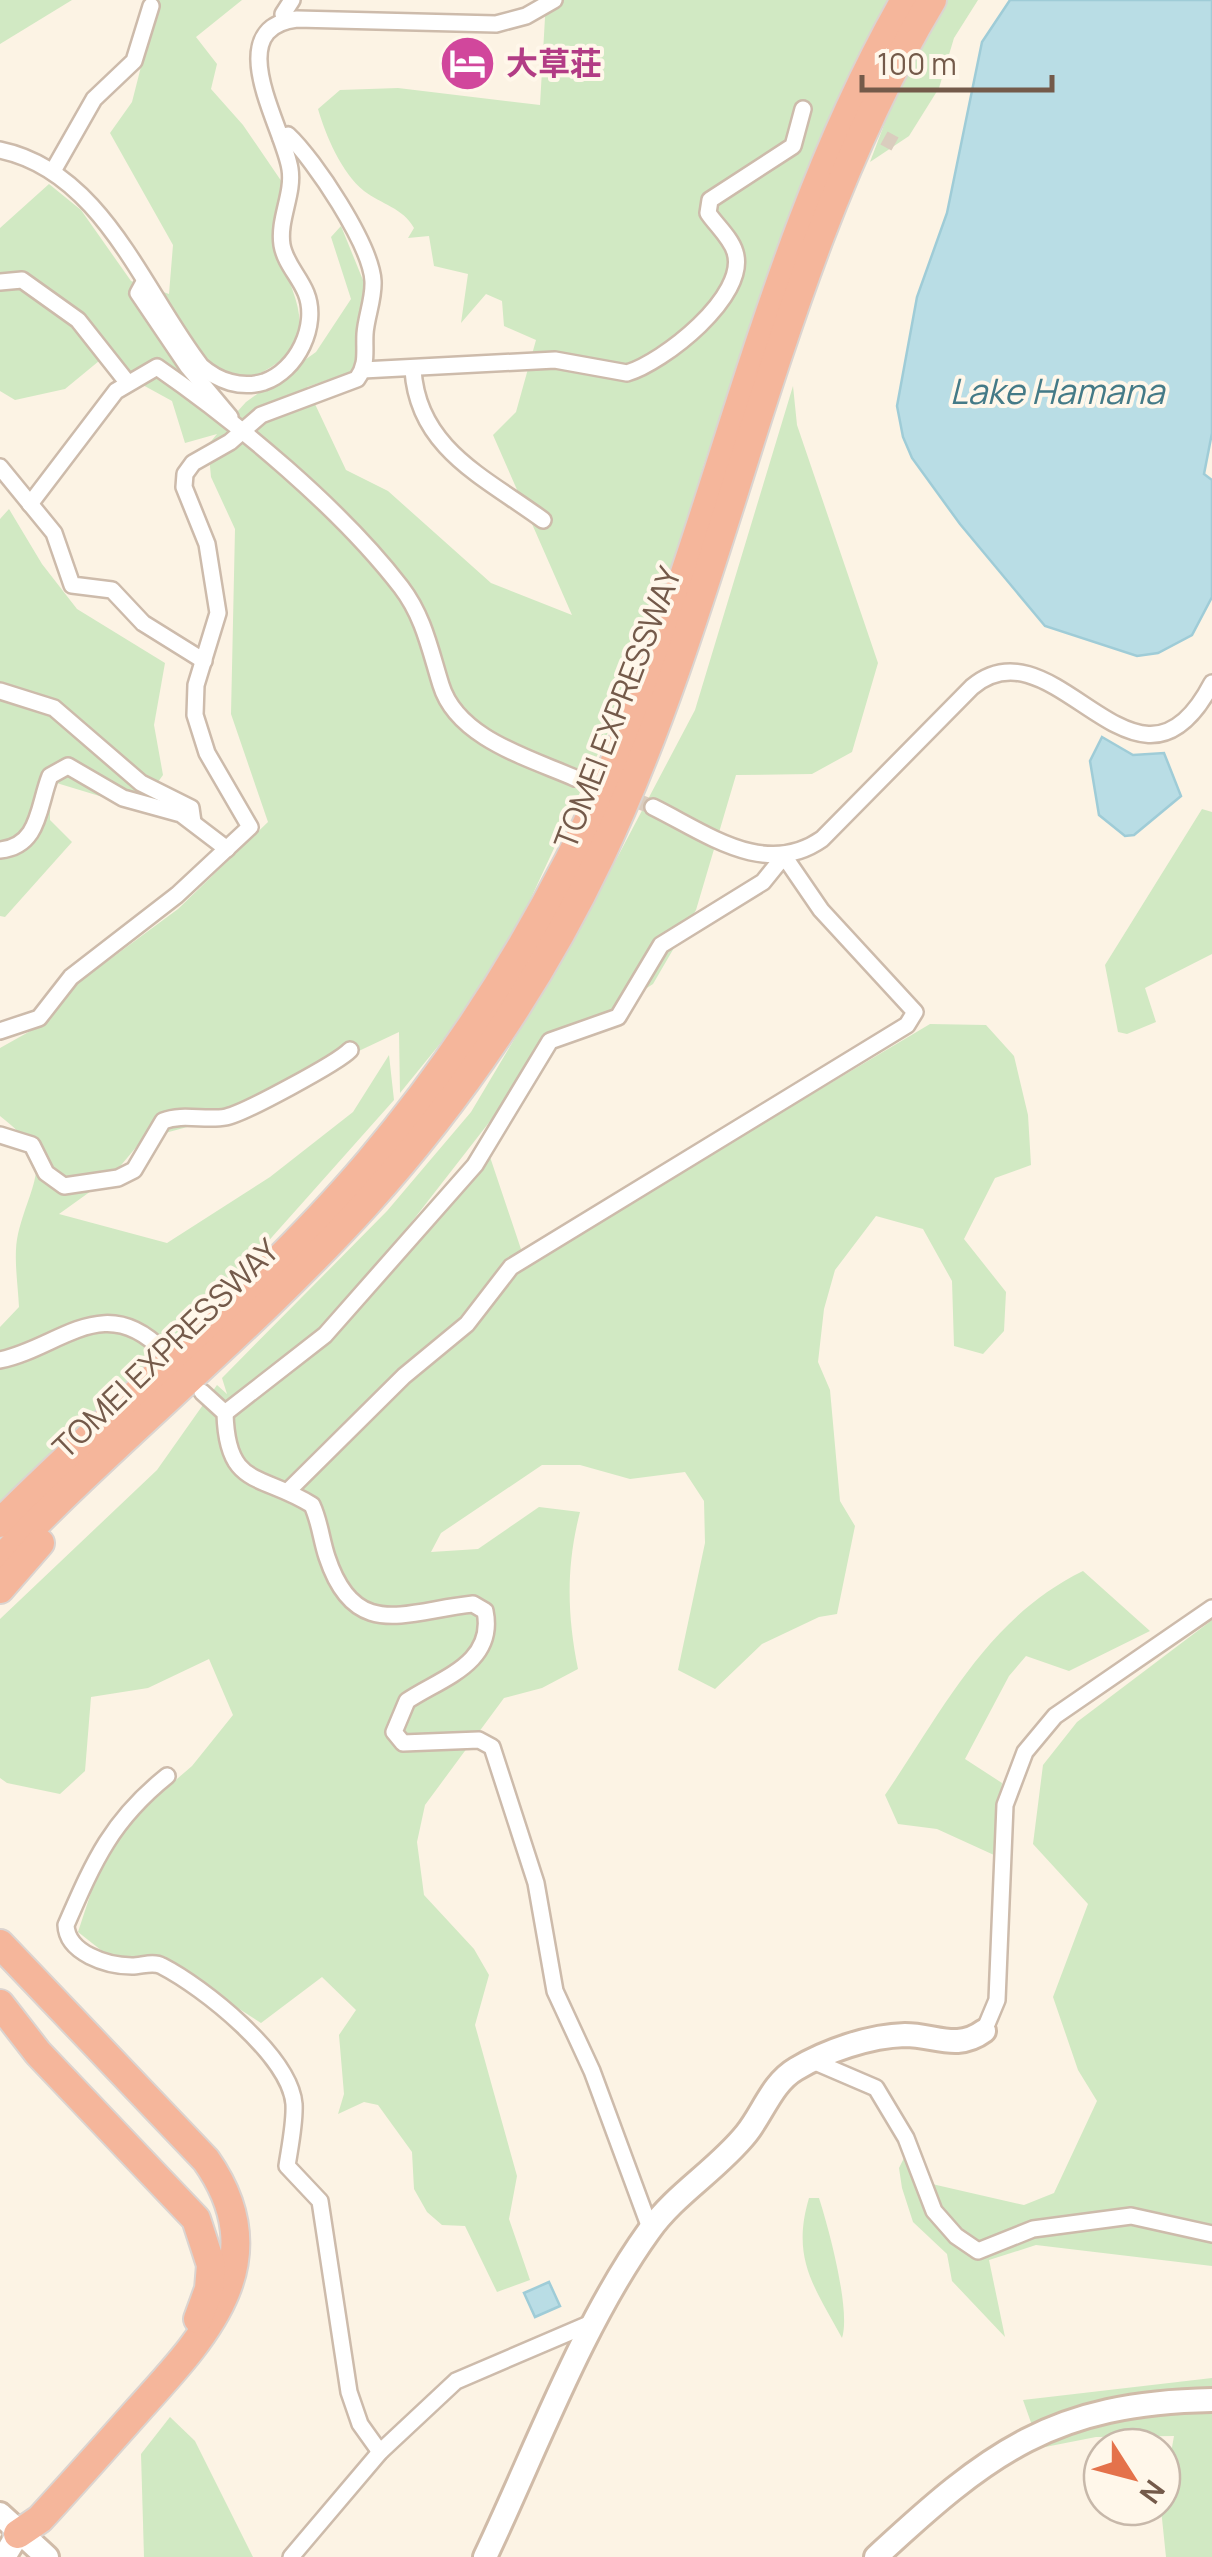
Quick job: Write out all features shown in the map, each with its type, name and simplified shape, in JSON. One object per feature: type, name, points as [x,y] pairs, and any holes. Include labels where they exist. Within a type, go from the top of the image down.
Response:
[{"type":"highway","name":"TOMEI EXPRESSWAY","points":[[0,1524],[252,1284],[368,1162],[486,1004],[532,928],[570,858],[630,723],[816,186],[906,0]]},
{"type":"highway","name":"TOMEI EXPRESSWAY","points":[[0,1560],[200,1379],[366,1204],[430,1128],[549,952],[599,860],[673,679],[833,204],[890,75],[932,0]]},
{"type":"highway","points":[[0,1589],[200,1379]]},
{"type":"highway","points":[[0,1944],[206,2160],[228,2200],[235,2245],[228,2290],[206,2331],[40,2519],[5,2528]]},
{"type":"highway","points":[[0,2004],[38,2053],[189,2209],[202,2230],[210,2265],[206,2301],[186,2338],[32,2511],[5,2528]]},
{"type":"street","points":[[285,21],[283,14],[292,0]]},
{"type":"street","points":[[0,150],[53,171],[94,210],[194,358],[217,378],[256,384],[289,366],[304,342],[308,306],[282,242],[291,174],[258,66],[263,40],[285,21],[496,24],[526,16],[554,0]]},
{"type":"street","points":[[53,171],[94,98],[134,61],[151,6]]},
{"type":"street","points":[[364,370],[555,360],[628,373],[648,364],[668,347],[684,344],[717,306],[736,262],[733,247],[708,213],[710,200],[793,146],[803,109]]},
{"type":"street","points":[[0,1030],[39,1018],[70,977],[177,895],[246,834],[250,822],[212,762],[196,724],[194,695],[217,622],[218,603],[204,535],[184,480],[193,463],[240,433],[261,414],[353,382],[364,370],[371,271],[322,175],[288,136],[280,138]]},
{"type":"street","points":[[0,282],[22,280],[70,313],[127,382]]},
{"type":"street","points":[[144,282],[138,293],[240,433]]},
{"type":"street","points":[[30,504],[127,382],[157,368],[297,480],[401,588],[423,624],[446,698],[460,718],[480,733],[575,778]]},
{"type":"street","points":[[413,370],[426,420],[437,441],[543,520]]},
{"type":"street","points":[[0,467],[54,533],[72,584],[112,590],[143,623],[204,661]]},
{"type":"street","points":[[225,1413],[325,1335],[475,1165],[550,1041],[618,1017],[661,946],[763,882],[784,856],[822,839],[972,687],[995,673],[1030,674],[1126,730],[1155,736],[1184,725],[1212,684]]},
{"type":"street","points":[[0,690],[54,708],[141,783],[192,808],[193,822]]},
{"type":"street","points":[[0,850],[19,846],[29,838],[50,776],[68,766],[124,798],[172,810],[227,849]]},
{"type":"street","points":[[289,1490],[404,1376],[468,1324],[510,1267],[907,1024],[915,1012],[821,910],[784,856],[740,850],[653,808]]},
{"type":"street","points":[[0,1134],[32,1145],[46,1173],[64,1186],[118,1178],[140,1164],[163,1120],[240,1114],[298,1080],[332,1066],[350,1050]]},
{"type":"street","points":[[0,1360],[84,1325],[140,1331],[163,1351]]},
{"type":"street","points":[[200,1379],[225,1413],[226,1446],[242,1471],[266,1486],[289,1490],[312,1505],[328,1560],[349,1600],[364,1612],[386,1618],[472,1604],[485,1611],[480,1646],[461,1672],[406,1701],[394,1732],[403,1743],[479,1740],[492,1746],[536,1883],[555,1991],[592,2071],[650,2228]]},
{"type":"street","points":[[485,2557],[596,2321],[650,2228],[747,2133],[782,2079],[813,2061],[868,2040],[904,2035],[962,2044],[984,2031],[997,2000],[1005,1805],[1025,1752],[1055,1716],[1212,1608]]},
{"type":"street","points":[[167,1776],[130,1806],[113,1828],[66,1925],[66,1938],[74,1948],[107,1961],[129,1966],[158,1964],[229,2012],[288,2082],[294,2103],[288,2166],[320,2201],[349,2392],[360,2424],[380,2452]]},
{"type":"street","points":[[813,2061],[876,2088],[906,2138],[934,2211],[956,2236],[978,2251],[1033,2229],[1131,2216],[1212,2234]]},
{"type":"street","points":[[291,2557],[380,2452],[456,2381],[596,2321]]},
{"type":"street","points":[[876,2557],[958,2486],[1043,2430],[1121,2406],[1212,2400]]},
{"type":"street","points":[[5,2528],[48,2557]]},
{"type":"green space","points":[[0,0],[72,0],[0,44]]},
{"type":"green space","points":[[158,0],[242,0],[196,37],[217,64],[211,89],[243,125],[284,185],[276,216],[278,245],[300,320],[296,341],[279,362],[244,381],[202,368],[227,423],[246,402],[316,352],[351,299],[331,237],[341,226],[367,290],[354,371],[307,387],[346,470],[388,491],[491,583],[572,615],[493,435],[516,412],[536,340],[504,326],[502,301],[486,294],[461,323],[468,274],[434,266],[429,236],[408,238],[414,228],[409,221],[356,183],[335,153],[318,109],[340,90],[398,88],[540,105],[546,0],[892,0],[799,193],[704,464],[658,619],[512,939],[457,1023],[400,1093],[399,1032],[213,1120],[143,1139],[112,1176],[59,1214],[167,1243],[270,1177],[353,1112],[389,1055],[394,1100],[215,1301],[0,1501],[0,1327],[19,1307],[17,1243],[36,1170],[29,1145],[0,1116],[0,1048],[50,1020],[71,988],[178,909],[268,822],[231,714],[235,529],[211,477],[208,445],[217,434],[185,443],[172,401],[99,361],[65,389],[15,400],[0,391],[0,228],[49,184],[81,210],[131,281],[169,294],[173,245],[110,133],[132,102]]},
{"type":"green space","points":[[944,0],[978,0],[954,38],[939,88],[909,136],[870,162],[908,61]]},
{"type":"green space","points":[[793,386],[797,425],[878,663],[852,752],[812,774],[736,775],[696,910],[653,984],[540,1057],[351,1300],[426,1233],[489,1154],[526,1264],[930,1024],[986,1025],[1014,1056],[1028,1115],[1031,1165],[995,1178],[964,1239],[1006,1292],[1004,1331],[983,1354],[954,1346],[952,1281],[923,1229],[876,1216],[835,1270],[824,1309],[818,1362],[830,1390],[840,1501],[855,1526],[837,1614],[819,1617],[762,1644],[715,1689],[678,1670],[705,1543],[704,1501],[685,1472],[630,1479],[580,1465],[542,1465],[441,1533],[431,1552],[478,1549],[539,1507],[580,1512],[570,1590],[578,1669],[542,1688],[504,1698],[425,1805],[417,1842],[424,1895],[474,1949],[489,1975],[475,2025],[517,2176],[509,2219],[530,2280],[497,2292],[465,2226],[442,2225],[427,2212],[414,2189],[412,2152],[378,2105],[364,2102],[338,2114],[344,2094],[339,2035],[356,2010],[322,1977],[261,2023],[157,1956],[111,1958],[78,1932],[99,1868],[134,1816],[192,1766],[233,1715],[209,1659],[148,1688],[91,1697],[85,1771],[60,1794],[7,1783],[0,1778],[0,1619],[157,1470],[217,1385],[227,1394],[222,1378],[387,1211],[471,1112],[578,932],[695,710]]},
{"type":"green space","points":[[9,509],[42,564],[77,609],[165,663],[154,725],[163,775],[139,808],[50,781],[50,820],[72,842],[5,917],[0,916],[0,519]]},
{"type":"green space","points":[[1202,809],[1212,812],[1212,954],[1145,988],[1156,1022],[1127,1034],[1118,1032],[1105,965]]},
{"type":"green space","points":[[1083,1571],[1150,1631],[1069,1671],[1026,1656],[1009,1676],[965,1759],[1002,1783],[994,1855],[937,1829],[898,1824],[885,1795],[948,1699],[993,1640],[1020,1614]]},
{"type":"green space","points":[[1212,1620],[1212,2266],[1036,2245],[989,2260],[1005,2337],[952,2281],[947,2254],[913,2222],[899,2168],[905,2156],[932,2184],[1024,2205],[1054,2193],[1097,2101],[1078,2070],[1053,1997],[1088,1904],[1033,1844],[1043,1765],[1077,1722]]},
{"type":"green space","points":[[809,2198],[819,2198],[833,2249],[844,2309],[842,2338],[815,2287],[804,2255],[804,2219]]},
{"type":"green space","points":[[1212,2378],[1212,2557],[1166,2557],[1163,2527],[1182,2527],[1182,2427],[1082,2427],[1082,2440],[1040,2448],[1023,2400]]},
{"type":"green space","points":[[170,2417],[195,2441],[253,2557],[144,2557],[141,2454]]},
{"type":"water","name":"Lake Hamana","points":[[1010,0],[1212,0],[1212,433],[1204,474],[1212,480],[1212,597],[1192,635],[1158,653],[1137,656],[1045,626],[960,524],[912,458],[903,437],[897,406],[917,297],[947,213],[982,42]]},
{"type":"water","points":[[1102,737],[1133,755],[1164,753],[1181,796],[1134,835],[1125,836],[1099,815],[1090,761]]},
{"type":"water","points":[[549,2282],[560,2306],[535,2317],[524,2293]]},
{"type":"tunnel","points":[[884,138],[895,144]]},
{"type":"tunnel","points":[[575,778],[653,807]]},
{"type":"place","name":"大草荘","points":[[467,64]]}]
